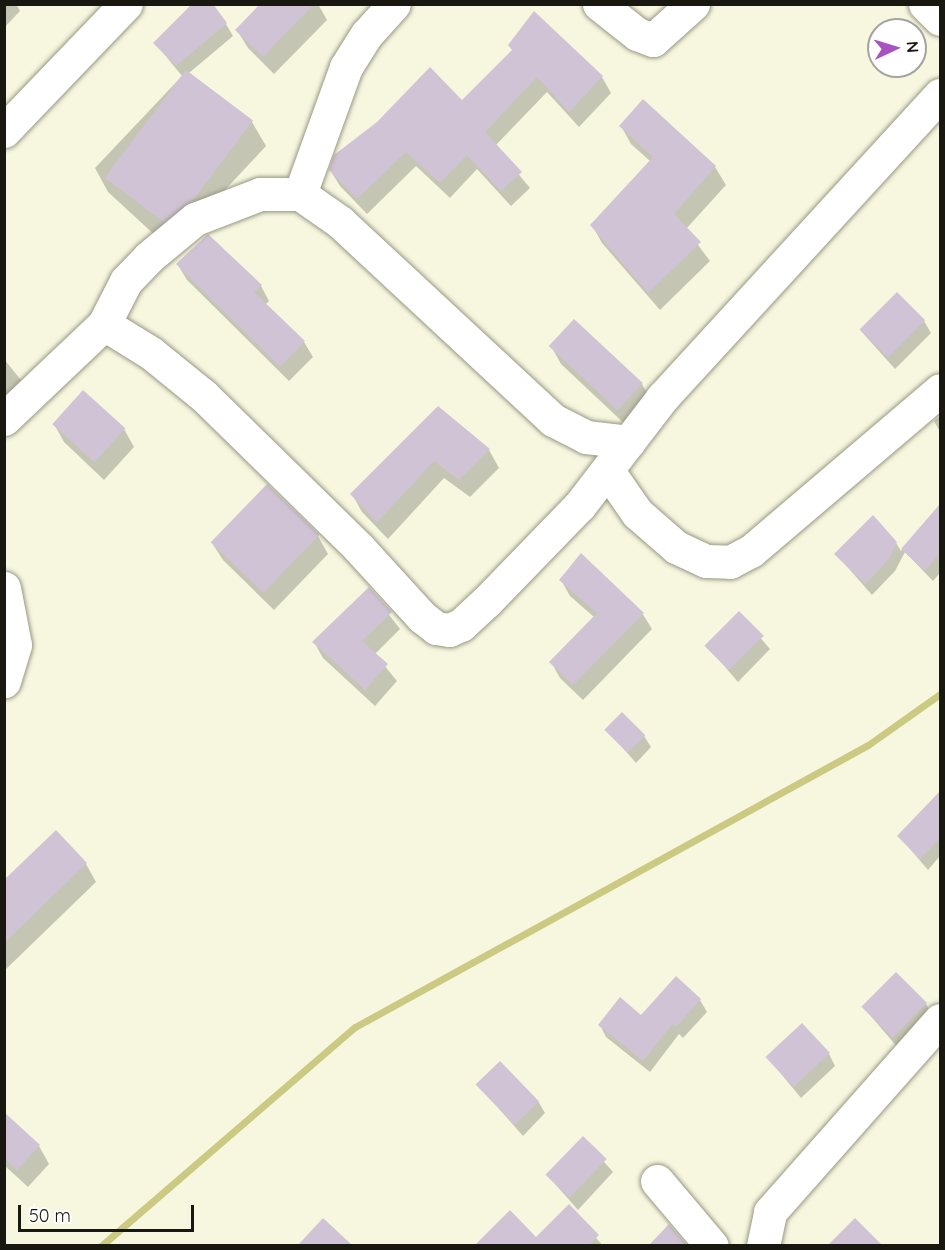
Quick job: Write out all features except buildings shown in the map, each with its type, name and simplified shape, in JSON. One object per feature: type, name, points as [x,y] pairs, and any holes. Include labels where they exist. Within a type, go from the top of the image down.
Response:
[{"type":"street","points":[[4,131],[126,4]]},
{"type":"street","points":[[300,194],[346,67],[367,34],[394,4]]},
{"type":"street","points":[[599,4],[637,34],[653,40],[662,36],[693,4]]},
{"type":"street","points":[[925,4],[940,19]]},
{"type":"street","points":[[104,324],[152,353],[204,396],[436,628],[449,630],[461,625],[580,505],[628,442],[731,321],[940,95]]},
{"type":"street","points":[[4,419],[104,324],[126,281],[149,257],[195,219],[260,194],[300,194],[340,222],[553,420],[586,437],[628,442]]},
{"type":"street","points":[[608,471],[637,513],[676,547],[706,561],[730,562],[751,551],[940,390]]},
{"type":"street","points":[[4,588],[15,645],[4,681]]},
{"type":"street","points":[[763,1245],[770,1212],[940,1020]]},
{"type":"street","points":[[657,1181],[712,1245]]},
{"type":"waterway","points":[[101,1246],[355,1027],[868,745],[940,694]]}]
